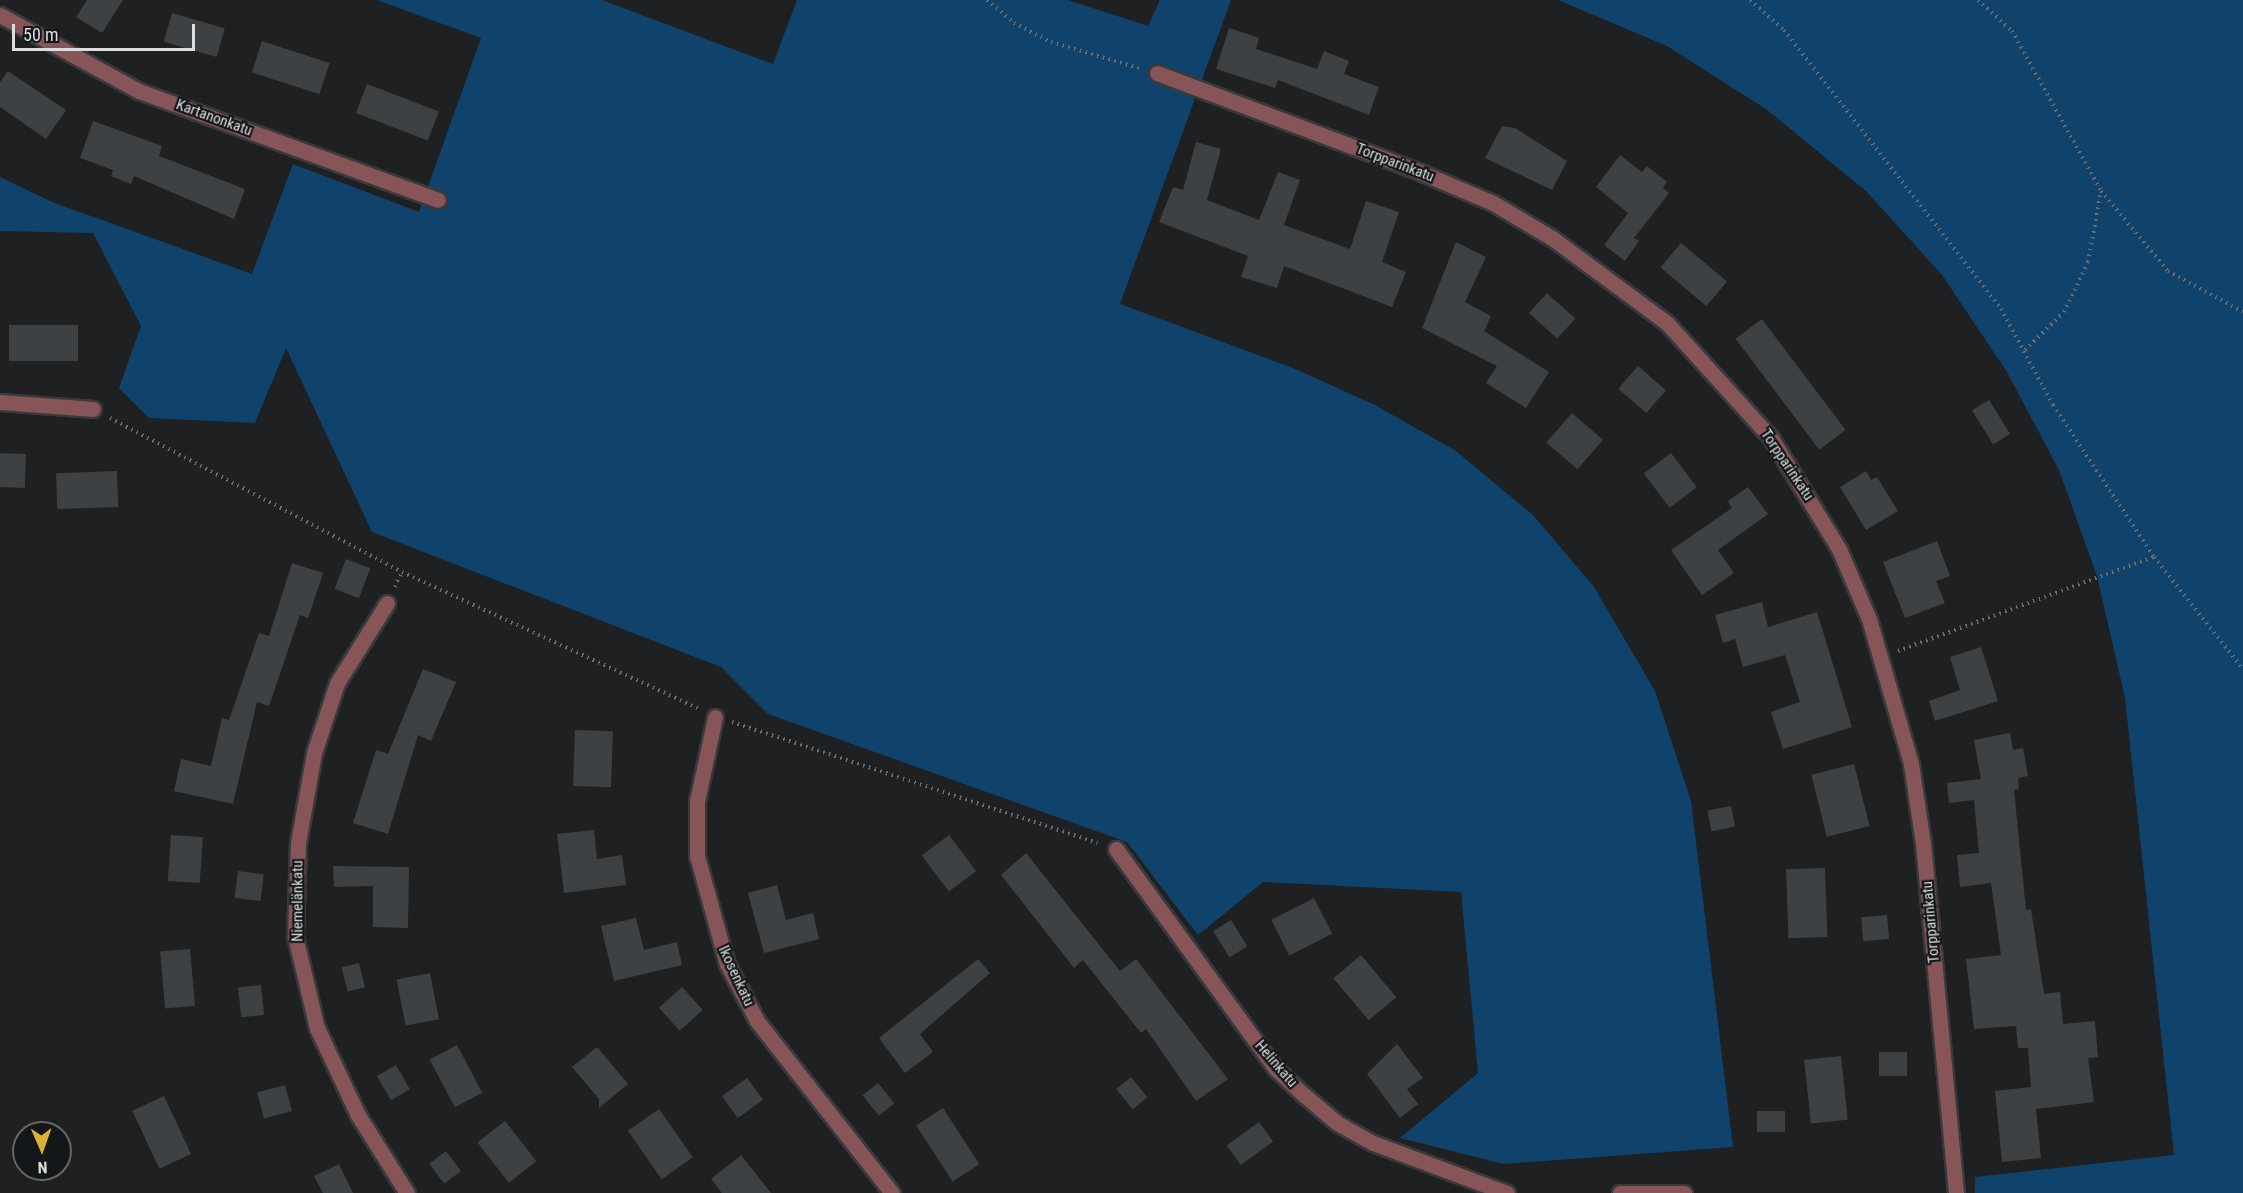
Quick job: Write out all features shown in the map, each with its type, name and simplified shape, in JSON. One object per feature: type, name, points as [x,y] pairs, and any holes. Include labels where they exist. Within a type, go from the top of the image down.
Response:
[{"type":"street","name":"Kartanonkatu","points":[[0,15],[139,91],[438,200]]},
{"type":"street","name":"Torpparinkatu","points":[[1157,73],[1493,203],[1552,238],[1666,322],[1771,438],[1809,496],[1839,549],[1881,657],[1911,764],[1923,843],[1956,1193]]},
{"type":"street","points":[[0,402],[93,409]]},
{"type":"street","name":"Niemelänkatu","points":[[387,603],[337,683],[314,753],[298,843],[295,936],[317,1028],[358,1115],[407,1193]]},
{"type":"street","name":"Ikosenkatu","points":[[715,717],[698,801],[697,856],[728,964],[757,1021],[892,1193]]},
{"type":"street","name":"Helinkatu","points":[[1116,849],[1276,1069],[1304,1095],[1337,1123],[1373,1143],[1507,1193]]},
{"type":"street","points":[[1620,1193],[1684,1193]]},
{"type":"path","points":[[987,0],[1014,23],[1051,42],[1157,73]]},
{"type":"path","points":[[1750,0],[1784,30],[2001,309],[2053,405],[2154,557],[2243,669]]},
{"type":"path","points":[[1978,0],[2012,31],[2101,190],[2168,271],[2243,312]]},
{"type":"path","points":[[2025,351],[2064,312],[2083,272],[2101,190]]},
{"type":"path","points":[[93,409],[402,572],[715,717],[1116,849]]},
{"type":"path","points":[[1881,657],[2154,557]]},
{"type":"shaded area","points":[[377,0],[602,0],[773,64],[797,0],[1068,0],[1148,26],[1160,0],[1231,0],[1120,304],[1293,368],[1375,405],[1456,451],[1533,515],[1594,587],[1655,691],[1691,801],[1733,1147],[1504,1164],[1400,1138],[1478,1073],[1461,892],[1263,882],[1198,935],[1127,842],[768,714],[721,667],[372,532],[286,348],[255,423],[149,418],[119,388],[141,326],[93,233],[0,231],[0,177],[52,202],[252,274],[293,164],[419,212],[481,38]]},
{"type":"shaded area","points":[[1558,0],[2243,0],[2243,1193],[1975,1193],[1975,1177],[2174,1155],[2125,698],[2097,576],[2059,470],[2007,372],[1942,275],[1866,191],[1766,109],[1667,46]]},
{"type":"building","points":[[87,0],[123,0],[102,33],[76,17]]},
{"type":"building","points":[[172,13],[225,28],[217,57],[164,42]]},
{"type":"building","points":[[1229,28],[1259,38],[1256,49],[1317,69],[1324,51],[1349,61],[1344,74],[1379,87],[1369,115],[1278,80],[1275,88],[1216,69]]},
{"type":"building","points":[[262,41],[330,63],[319,94],[252,72]]},
{"type":"building","points":[[8,71],[66,110],[46,139],[0,107],[0,82]]},
{"type":"building","points":[[367,84],[439,112],[428,141],[356,113]]},
{"type":"building","points":[[93,121],[162,146],[159,156],[245,189],[234,219],[134,176],[131,184],[111,176],[113,170],[80,158]]},
{"type":"building","points":[[1502,126],[1515,128],[1567,161],[1552,190],[1485,158]]},
{"type":"building","points":[[1196,142],[1221,149],[1207,200],[1259,220],[1278,172],[1300,180],[1284,225],[1350,249],[1366,201],[1399,212],[1382,262],[1406,272],[1392,307],[1284,266],[1277,288],[1241,277],[1248,256],[1159,222],[1173,187],[1183,190]]},
{"type":"building","points":[[1620,155],[1642,172],[1647,166],[1667,182],[1663,188],[1669,193],[1634,238],[1639,241],[1625,261],[1604,245],[1628,213],[1596,187]]},
{"type":"building","points":[[1456,242],[1486,257],[1465,302],[1491,316],[1484,331],[1549,372],[1526,408],[1486,383],[1497,366],[1422,328]]},
{"type":"building","points":[[1681,243],[1727,282],[1706,306],[1660,268]]},
{"type":"building","points":[[1547,293],[1575,318],[1557,338],[1529,313]]},
{"type":"building","points":[[1762,319],[1846,430],[1819,450],[1736,339]]},
{"type":"building","points":[[9,325],[78,325],[78,361],[9,361]]},
{"type":"building","points":[[1638,366],[1666,390],[1646,413],[1618,389]]},
{"type":"building","points":[[1989,400],[2010,434],[1993,445],[1972,411]]},
{"type":"building","points":[[1572,413],[1603,440],[1577,469],[1546,442]]},
{"type":"building","points":[[0,453],[26,454],[25,488],[0,487]]},
{"type":"building","points":[[1671,453],[1697,487],[1670,508],[1644,473]]},
{"type":"building","points":[[117,471],[118,507],[57,509],[56,473]]},
{"type":"building","points":[[1866,471],[1871,480],[1877,477],[1898,511],[1866,530],[1840,487]]},
{"type":"building","points":[[1748,487],[1768,514],[1718,550],[1734,573],[1702,595],[1671,550],[1732,508],[1728,501]]},
{"type":"building","points":[[1937,541],[1950,576],[1936,581],[1945,603],[1905,618],[1883,562]]},
{"type":"building","points":[[346,559],[370,568],[359,598],[335,589]]},
{"type":"building","points":[[292,563],[323,573],[308,618],[300,615],[269,706],[257,702],[233,804],[174,791],[181,759],[211,766],[222,718],[229,720],[259,633],[269,636]]},
{"type":"building","points":[[1762,602],[1768,627],[1817,612],[1852,727],[1783,749],[1771,712],[1800,702],[1785,655],[1743,667],[1735,639],[1723,643],[1715,615]]},
{"type":"building","points":[[1981,647],[1998,701],[1935,721],[1929,701],[1960,690],[1950,657]]},
{"type":"building","points":[[423,669],[456,682],[431,741],[418,735],[388,834],[353,823],[376,750],[388,754]]},
{"type":"building","points":[[575,730],[613,731],[611,787],[573,786]]},
{"type":"building","points":[[2010,733],[2013,750],[2023,748],[2028,776],[2018,778],[2019,789],[2014,790],[2026,910],[2031,909],[2044,994],[2060,992],[2063,1024],[2095,1021],[2098,1057],[2088,1058],[2094,1102],[2036,1109],[2041,1158],[2002,1162],[1995,1091],[2031,1087],[2028,1048],[2018,1048],[2016,1026],[1974,1029],[1966,959],[2001,955],[1991,883],[1960,887],[1957,855],[1979,853],[1974,800],[1949,803],[1947,783],[1981,779],[1974,740]]},
{"type":"building","points":[[1854,764],[1869,826],[1827,837],[1811,775]]},
{"type":"building","points":[[1731,806],[1735,827],[1711,831],[1707,811]]},
{"type":"building","points":[[594,830],[597,859],[622,855],[626,885],[564,893],[557,834]]},
{"type":"building","points":[[171,835],[203,837],[200,883],[168,881]]},
{"type":"building","points":[[949,835],[976,871],[949,891],[922,855]]},
{"type":"building","points":[[1026,853],[1120,971],[1136,959],[1228,1079],[1196,1101],[1146,1029],[1141,1033],[1083,960],[1074,968],[1001,875]]},
{"type":"building","points":[[333,866],[409,867],[408,928],[373,927],[373,886],[334,887]]},
{"type":"building","points":[[1825,868],[1827,937],[1788,938],[1786,869]]},
{"type":"building","points":[[238,871],[264,874],[261,901],[235,898]]},
{"type":"building","points":[[777,885],[786,920],[813,913],[819,939],[764,953],[748,893]]},
{"type":"building","points":[[1314,898],[1332,934],[1289,955],[1271,920]]},
{"type":"building","points":[[1887,915],[1889,939],[1863,941],[1861,917]]},
{"type":"building","points":[[636,918],[644,950],[677,942],[682,965],[614,981],[601,926]]},
{"type":"building","points":[[1231,920],[1247,946],[1230,957],[1213,931]]},
{"type":"building","points":[[190,949],[195,1006],[165,1008],[160,952]]},
{"type":"building","points":[[1361,955],[1396,997],[1369,1020],[1333,978]]},
{"type":"building","points":[[978,959],[990,973],[920,1034],[933,1052],[905,1073],[879,1038]]},
{"type":"building","points":[[359,963],[365,987],[348,992],[342,967]]},
{"type":"building","points":[[430,973],[439,1019],[406,1026],[397,979]]},
{"type":"building","points":[[261,985],[264,1015],[241,1017],[238,987]]},
{"type":"building","points":[[682,987],[703,1010],[680,1031],[659,1008]]},
{"type":"building","points":[[1397,1044],[1423,1078],[1407,1089],[1418,1104],[1400,1118],[1367,1074]]},
{"type":"building","points":[[457,1045],[482,1093],[455,1107],[430,1060]]},
{"type":"building","points":[[597,1047],[628,1084],[599,1108],[599,1099],[572,1067]]},
{"type":"building","points":[[1879,1052],[1907,1052],[1907,1076],[1879,1076]]},
{"type":"building","points":[[1841,1056],[1848,1120],[1811,1124],[1804,1060]]},
{"type":"building","points":[[396,1065],[410,1089],[391,1100],[377,1076]]},
{"type":"building","points":[[1131,1077],[1147,1097],[1133,1109],[1116,1089]]},
{"type":"building","points":[[747,1078],[763,1100],[738,1118],[722,1096]]},
{"type":"building","points":[[878,1083],[894,1103],[879,1116],[862,1096]]},
{"type":"building","points":[[285,1085],[292,1111],[264,1119],[257,1093]]},
{"type":"building","points":[[164,1096],[191,1154],[159,1169],[132,1111]]},
{"type":"building","points":[[943,1108],[979,1164],[953,1182],[916,1125]]},
{"type":"building","points":[[659,1109],[693,1157],[662,1179],[628,1131]]},
{"type":"building","points":[[1757,1111],[1785,1111],[1785,1132],[1757,1132]]},
{"type":"building","points":[[505,1121],[536,1161],[509,1183],[477,1143]]},
{"type":"building","points":[[1259,1122],[1273,1141],[1241,1165],[1227,1146]]},
{"type":"building","points":[[446,1151],[461,1171],[444,1184],[429,1164]]},
{"type":"building","points":[[741,1155],[771,1193],[722,1193],[711,1179]]},
{"type":"building","points":[[339,1164],[353,1193],[323,1193],[314,1176]]}]
